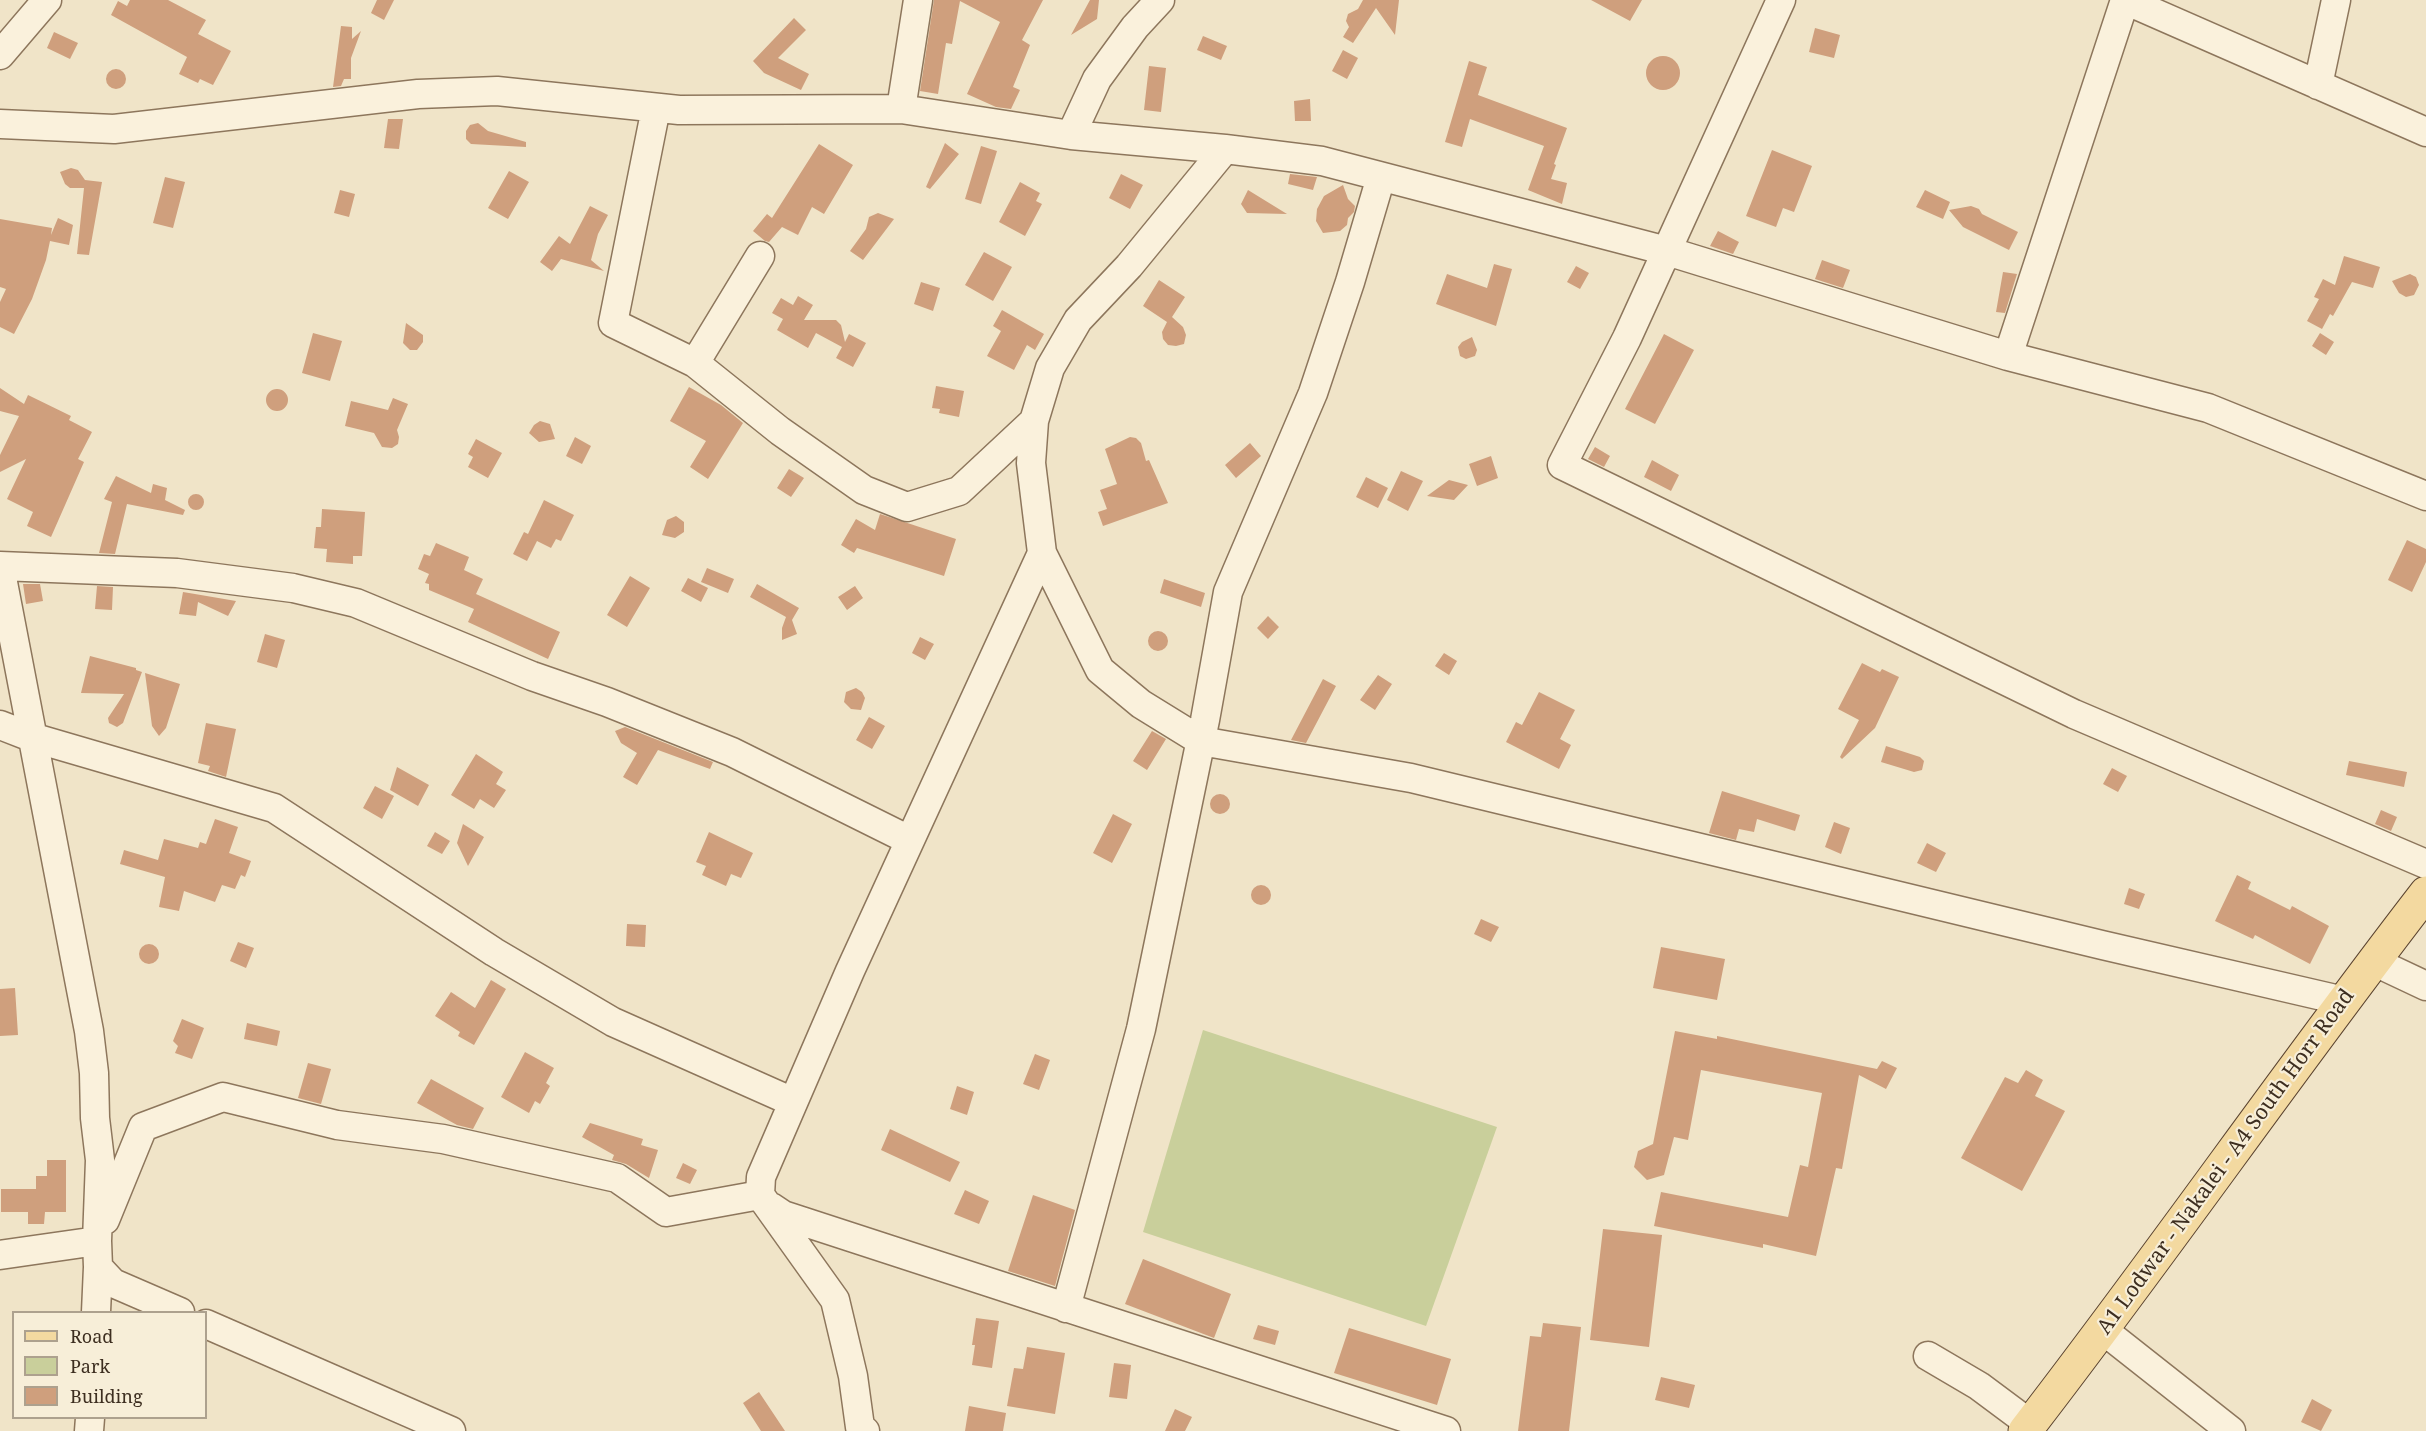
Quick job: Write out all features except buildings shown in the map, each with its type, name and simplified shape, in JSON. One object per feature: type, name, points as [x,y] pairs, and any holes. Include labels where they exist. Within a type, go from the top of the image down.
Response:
[{"type":"main road","name":"A1 Lodwar - Nakalei - A4 South Horr Road","points":[[2028,1428],[2426,893]]},
{"type":"street","points":[[0,55],[47,0]]},
{"type":"street","points":[[901,109],[918,0]]},
{"type":"street","points":[[1071,135],[1097,79],[1135,27],[1160,0]]},
{"type":"street","points":[[1781,0],[1628,338],[1562,465],[2074,714],[2426,864]]},
{"type":"street","points":[[2008,357],[2125,0],[2426,132]]},
{"type":"street","points":[[2318,85],[2336,0]]},
{"type":"street","points":[[0,124],[114,129],[418,94],[497,91],[679,110],[901,109],[1071,135],[1322,160],[1667,251],[2008,357],[2208,408],[2426,496]]},
{"type":"street","points":[[656,108],[614,322],[694,363],[780,431],[864,490],[907,507],[959,491],[1034,421]]},
{"type":"street","points":[[1225,149],[1129,266],[1078,320],[1050,368],[1034,421],[1031,462],[1042,553],[1100,670],[1141,704],[1201,741],[1411,778],[2344,1001]]},
{"type":"street","points":[[1066,1308],[1141,1029],[1201,741],[1228,592],[1313,393],[1350,282],[1381,177]]},
{"type":"street","points":[[694,363],[760,256]]},
{"type":"street","points":[[865,1431],[860,1427],[853,1376],[835,1300],[765,1200],[761,1177],[909,840],[1042,553]]},
{"type":"street","points":[[96,1311],[100,1160],[89,1031],[0,567],[177,573],[293,588],[356,603],[532,676],[607,702],[732,752],[909,840]]},
{"type":"street","points":[[0,725],[31,737],[274,808],[494,952],[613,1022],[793,1102]]},
{"type":"street","points":[[2373,962],[2426,986]]},
{"type":"street","points":[[178,1311],[113,1283],[97,1254],[143,1127],[224,1097],[337,1125],[443,1139],[617,1178],[666,1212],[765,1200],[783,1215],[1066,1308],[1367,1419],[1446,1431]]},
{"type":"street","points":[[0,1255],[97,1254]]},
{"type":"street","points":[[207,1323],[451,1431]]},
{"type":"street","points":[[2103,1330],[2231,1431]]},
{"type":"street","points":[[1928,1356],[1979,1386],[2028,1428]]},
{"type":"green space","points":[[1203,1030],[1497,1127],[1426,1326],[1143,1232]]}]
